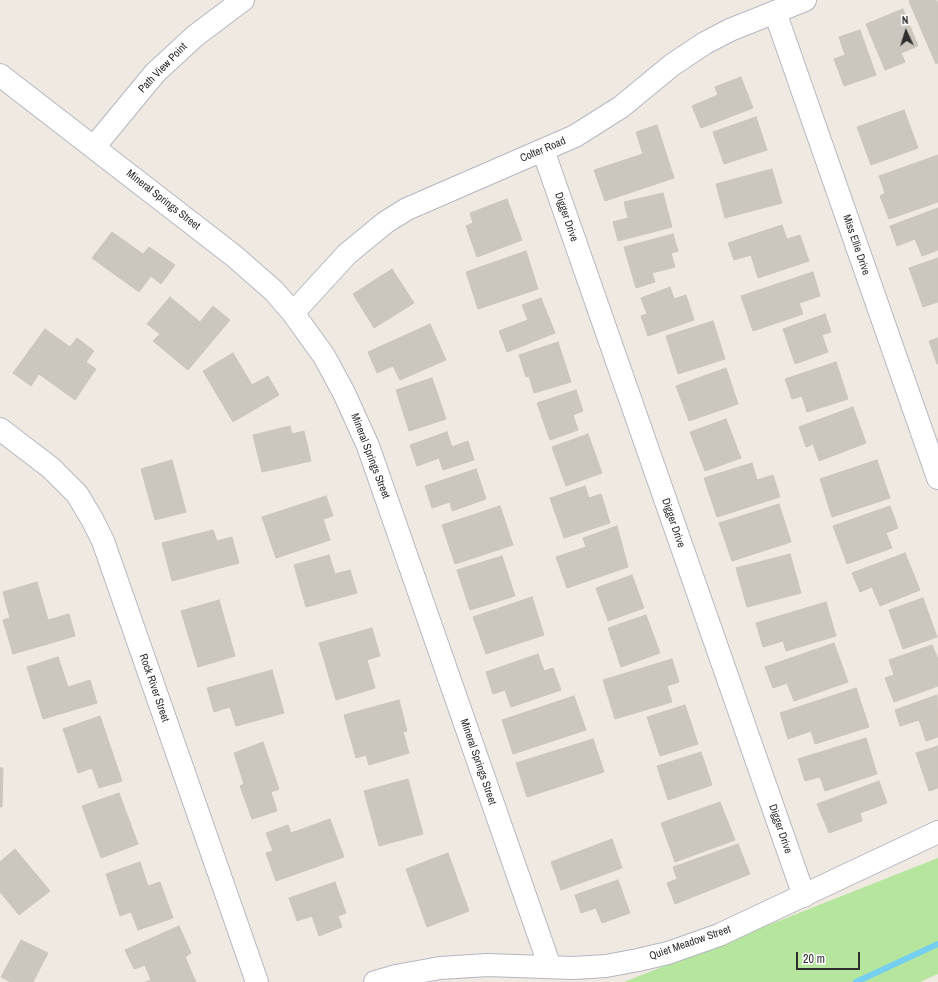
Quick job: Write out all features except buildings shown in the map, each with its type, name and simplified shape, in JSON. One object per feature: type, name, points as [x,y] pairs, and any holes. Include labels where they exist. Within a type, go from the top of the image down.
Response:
[{"type":"street","name":"Path View Point","points":[[94,147],[155,73],[195,36],[243,0]]},
{"type":"street","name":"Colter Road","points":[[293,314],[347,254],[386,222],[407,209],[575,136],[621,107],[672,65],[705,43],[730,30],[805,0]]},
{"type":"street","name":"Miss Ellie Drive","points":[[774,12],[938,478]]},
{"type":"street","name":"Mineral Springs Street","points":[[0,75],[234,256],[274,291],[324,356],[344,393],[368,446],[550,967]]},
{"type":"street","name":"Digger Drive","points":[[543,150],[804,896]]},
{"type":"street","name":"Rock River Street","points":[[0,429],[51,468],[77,494],[103,541],[257,982]]},
{"type":"street","name":"Quiet Meadow Street","points":[[375,982],[396,976],[440,968],[487,965],[574,968],[606,966],[668,953],[719,935],[938,832]]},
{"type":"green space","points":[[938,858],[938,974],[920,982],[624,982]]},
{"type":"waterway","points":[[856,982],[938,944]]}]
